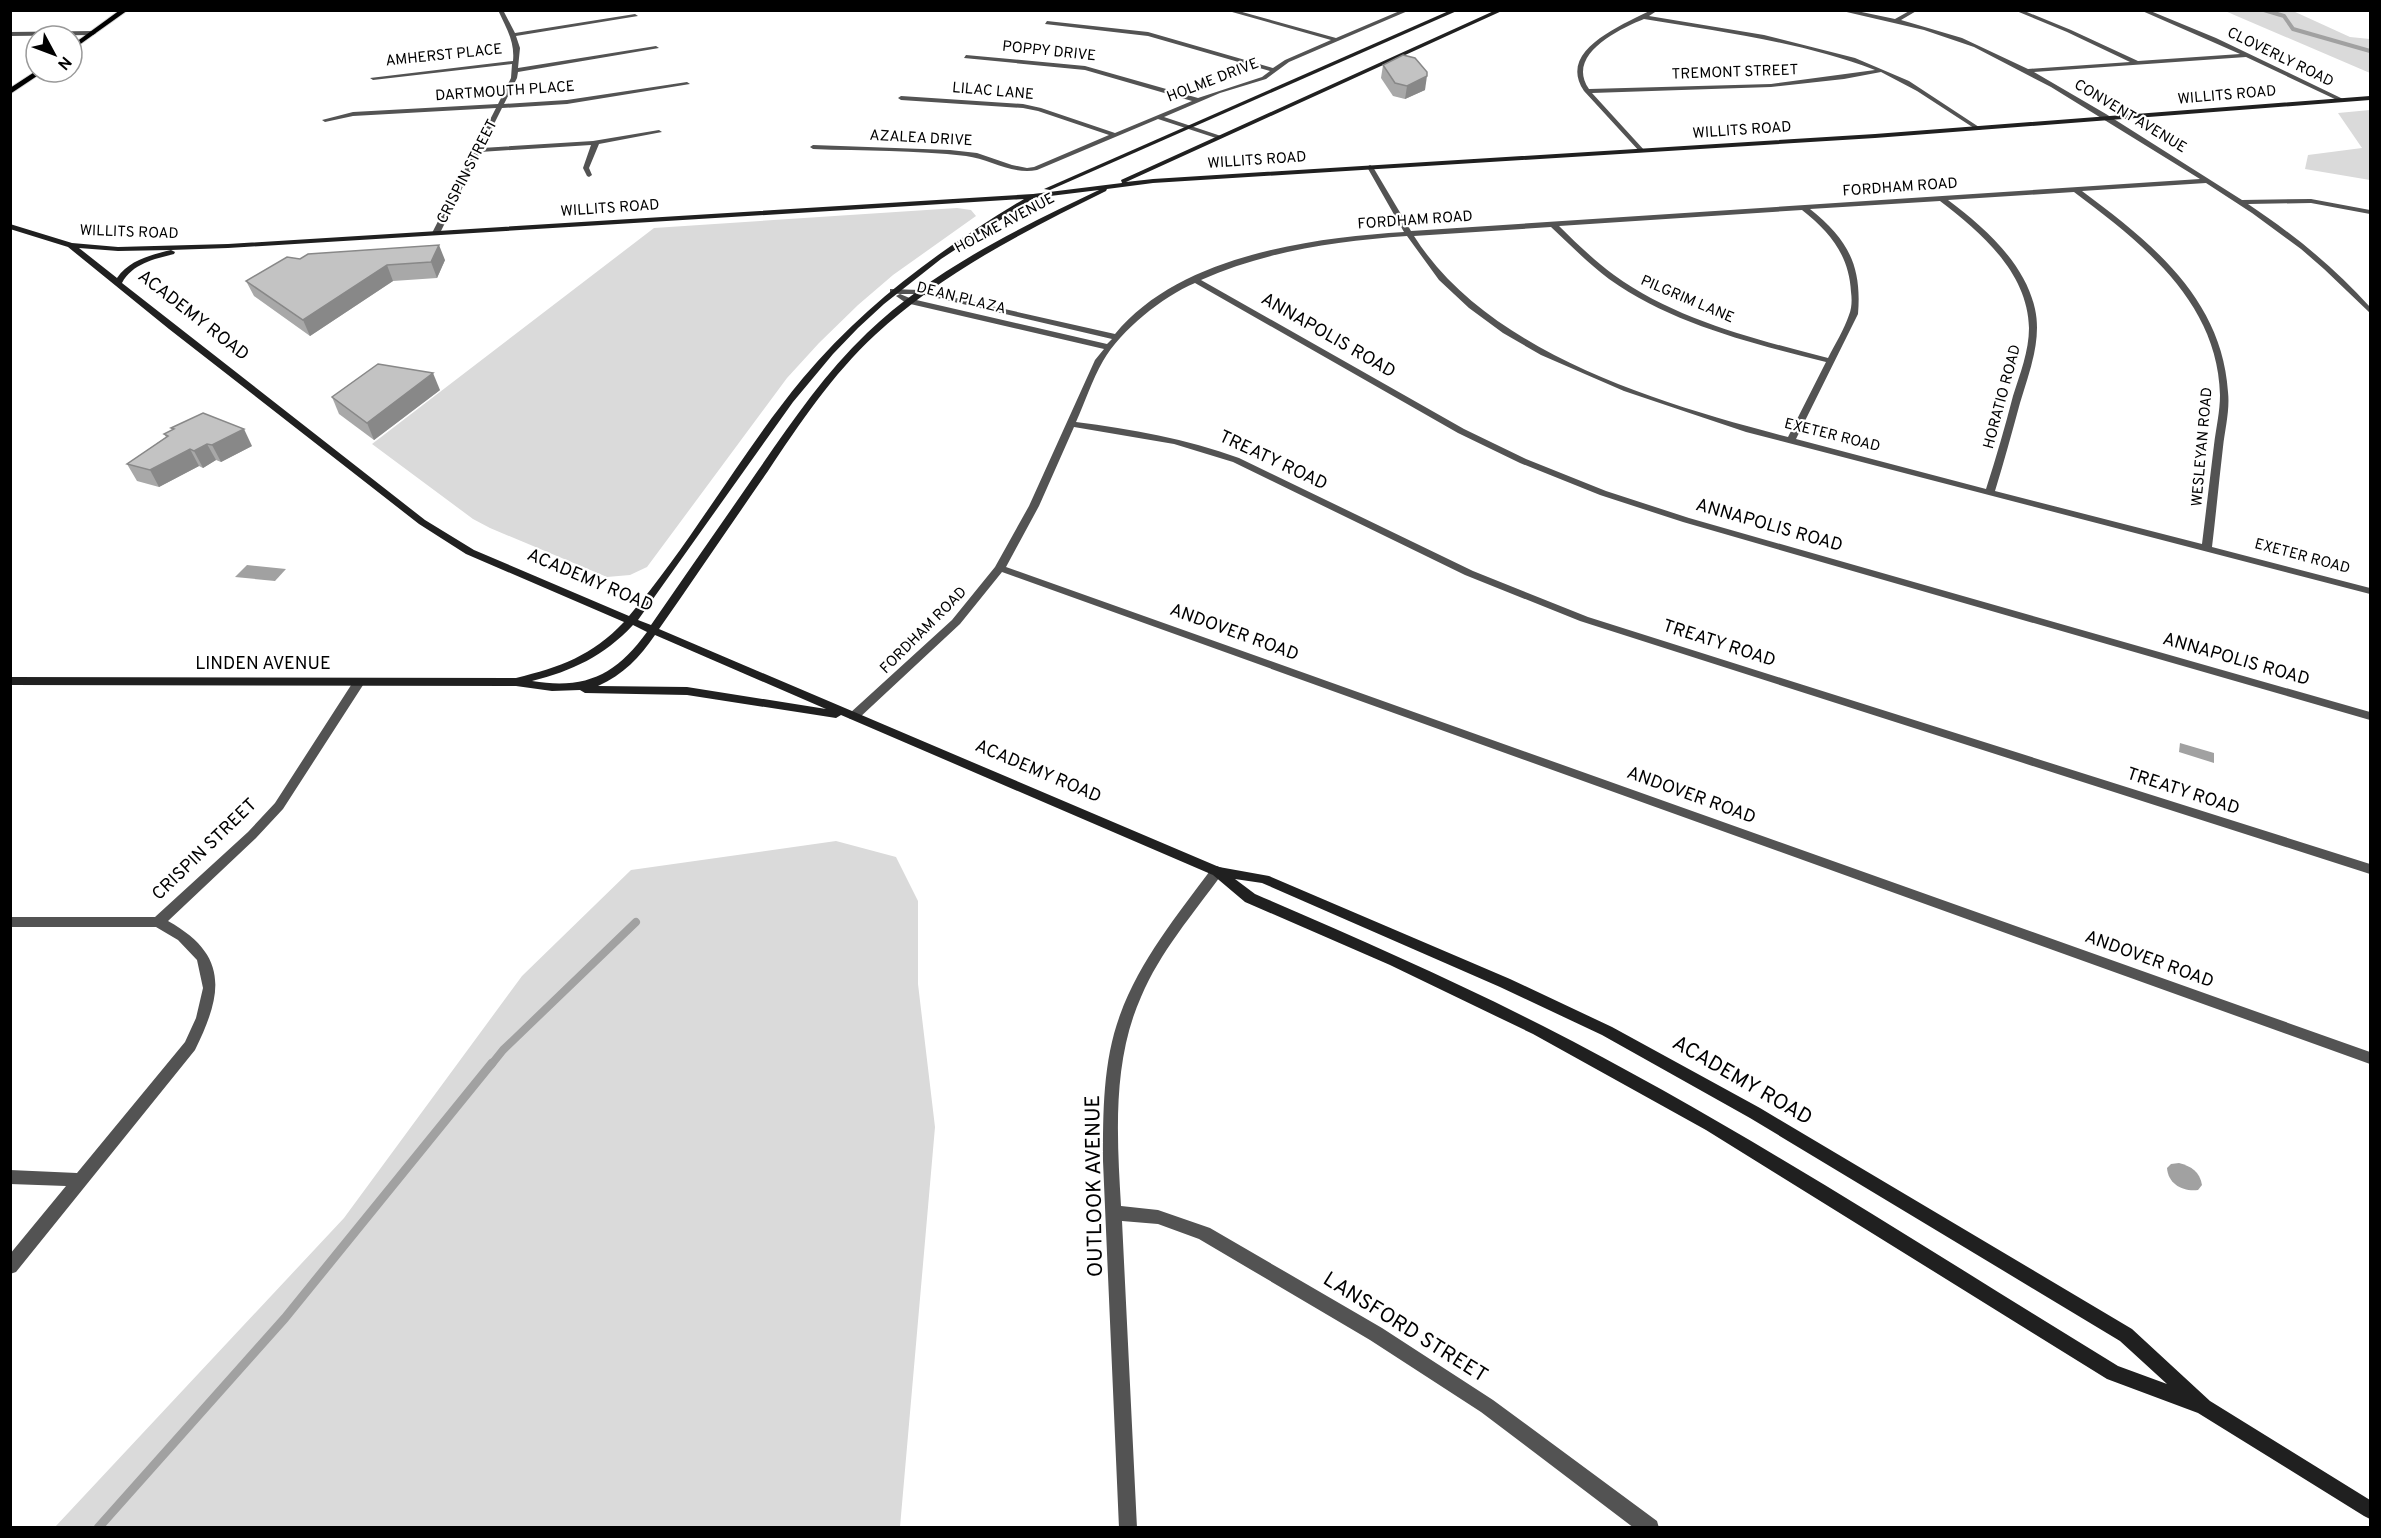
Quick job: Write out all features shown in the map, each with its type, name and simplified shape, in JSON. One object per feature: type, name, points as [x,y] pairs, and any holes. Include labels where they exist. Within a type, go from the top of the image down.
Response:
[{"type":"main road","points":[[84,39],[125,10]]},
{"type":"main road","name":"HOLME AVENUE","points":[[633,622],[806,380],[839,342],[893,291],[954,245],[1033,196],[1457,10]]},
{"type":"main road","name":"HOLME AVENUE","points":[[653,631],[825,382],[861,343],[920,292],[1007,237],[1219,137],[1502,10]]},
{"type":"main road","points":[[1396,37],[1406,40]]},
{"type":"main road","points":[[1416,43],[1425,45]]},
{"type":"main road","points":[[10,92],[24,82]]},
{"type":"main road","name":"WILLITS ROAD","points":[[71,245],[118,249],[189,248],[1052,188],[1979,129],[2370,98]]},
{"type":"main road","name":"WILLITS ROAD","points":[[71,245],[110,241],[438,229],[1033,196],[1116,185]]},
{"type":"main road","name":"ACADEMY ROAD","points":[[10,226],[71,245],[437,532],[484,559],[1217,871],[1264,879],[1484,974],[1606,1031],[1755,1113],[2126,1335],[2204,1407],[2370,1510]]},
{"type":"main road","points":[[118,283],[123,273],[138,264],[189,248]]},
{"type":"main road","name":"LINDEN AVENUE","points":[[516,682],[573,665],[596,652],[633,622]]},
{"type":"main road","name":"LINDEN AVENUE","points":[[10,681],[516,682],[552,689],[569,689],[591,684],[611,675],[638,652],[653,631]]},
{"type":"main road","points":[[569,689],[687,691],[854,716]]},
{"type":"main road","name":"ACADEMY ROAD","points":[[1217,871],[1250,898],[1395,961],[1538,1030],[1690,1114],[1807,1183],[2112,1373],[2204,1407]]},
{"type":"street","name":"CRISPIN STREET","points":[[438,229],[502,106],[516,70],[517,48],[500,10]]},
{"type":"street","points":[[1227,10],[1337,40]]},
{"type":"street","points":[[1389,10],[1404,12]]},
{"type":"street","points":[[1642,151],[1588,91],[1581,80],[1579,71],[1585,54],[1608,35],[1656,10]]},
{"type":"street","name":"CONVENT AVENUE","points":[[1840,10],[1897,20],[1959,39],[2025,71],[2109,119],[2244,202],[2332,270],[2370,311]]},
{"type":"street","points":[[1897,20],[1916,10]]},
{"type":"street","points":[[2016,10],[2139,63]]},
{"type":"street","name":"CLOVERLY ROAD","points":[[2142,10],[2196,31],[2341,100]]},
{"type":"street","name":"HOLME DRIVE","points":[[1026,170],[1035,169],[1197,100],[1264,78],[1273,70],[1404,12]]},
{"type":"street","points":[[513,35],[635,16]]},
{"type":"street","points":[[1644,17],[1786,42],[1838,55],[1881,70],[1913,86],[1979,129]]},
{"type":"street","points":[[1047,23],[1148,34],[1273,70]]},
{"type":"street","points":[[10,34],[93,33]]},
{"type":"street","name":"AMHERST PLACE","points":[[516,70],[656,48]]},
{"type":"street","points":[[2025,71],[2247,56]]},
{"type":"street","name":"POPPY DRIVE","points":[[966,57],[1085,68],[1197,100]]},
{"type":"street","name":"AMHERST PLACE","points":[[373,78],[517,62]]},
{"type":"street","name":"TREMONT STREET","points":[[1588,91],[1773,87],[1823,82],[1881,70]]},
{"type":"street","name":"DARTMOUTH PLACE","points":[[324,120],[353,114],[579,101],[687,84]]},
{"type":"street","name":"LILAC LANE","points":[[901,98],[1023,106],[1039,109],[1115,135]]},
{"type":"street","points":[[1157,117],[1219,137]]},
{"type":"street","points":[[479,150],[596,142],[659,132]]},
{"type":"street","points":[[589,175],[586,168],[596,142]]},
{"type":"street","name":"AZALEA DRIVE","points":[[813,147],[972,154],[1026,170]]},
{"type":"street","name":"EXETER ROAD","points":[[1370,167],[1425,259],[1442,280],[1468,304],[1560,360],[1632,392],[1688,411],[1791,440],[2370,591]]},
{"type":"street","name":"FORDHAM ROAD","points":[[854,716],[956,622],[1000,568],[1034,506],[1099,360],[1116,337],[1137,315],[1160,298],[1194,279],[1234,263],[1276,250],[1409,234],[2208,181]]},
{"type":"street","name":"WESLEYAN ROAD","points":[[2076,190],[2121,223],[2158,255],[2201,310],[2214,338],[2222,365],[2224,394],[2207,548]]},
{"type":"street","name":"HORATIO ROAD","points":[[1942,199],[1972,223],[2010,264],[2026,296],[2033,327],[2030,352],[1990,492]]},
{"type":"street","points":[[2244,202],[2311,201],[2370,212]]},
{"type":"street","points":[[1791,440],[1854,314],[1857,292],[1856,275],[1850,258],[1837,238],[1804,208]]},
{"type":"street","name":"PILGRIM LANE","points":[[1554,225],[1592,264],[1643,297],[1697,321],[1741,337],[1831,361]]},
{"type":"street","name":"ANNAPOLIS ROAD","points":[[1194,279],[1461,431],[1523,461],[1603,493],[1686,520],[2370,716]]},
{"type":"street","name":"DEAN PLAZA","points":[[893,291],[920,292],[1116,337]]},
{"type":"street","name":"DEAN PLAZA","points":[[893,291],[909,301],[1108,347]]},
{"type":"street","name":"TREATY ROAD","points":[[1072,424],[1162,437],[1201,446],[1236,460],[1469,573],[1584,619],[2370,869]]},
{"type":"street","name":"ANDOVER ROAD","points":[[1000,568],[2370,1058]]},
{"type":"street","name":"CRISPIN STREET","points":[[10,1267],[190,1046],[203,1018],[210,988],[203,958],[183,936],[158,922],[252,835],[279,806],[359,682]]},
{"type":"street","name":"OUTLOOK AVENUE","points":[[1128,1527],[1114,1214],[1112,1113],[1116,1056],[1126,1017],[1139,986],[1217,871]]},
{"type":"street","points":[[10,922],[158,922]]},
{"type":"street","points":[[10,1177],[80,1180]]},
{"type":"street","name":"LANSFORD STREET","points":[[1114,1214],[1158,1217],[1204,1233],[1366,1328],[1487,1406],[1650,1527]]},
{"type":"shaded area","points":[[2225,11],[2293,11],[2350,37],[2370,39],[2370,73]]},
{"type":"shaded area","points":[[2370,110],[2370,180],[2305,169],[2308,155],[2362,148],[2338,113]]},
{"type":"shaded area","points":[[957,208],[971,210],[976,216],[893,275],[819,343],[787,378],[647,567],[630,575],[607,577],[490,528],[473,519],[372,444],[654,228]]},
{"type":"shaded area","points":[[247,565],[286,569],[275,581],[235,577]]},
{"type":"shaded area","points":[[2180,743],[2214,753],[2214,763],[2179,752]]},
{"type":"shaded area","points":[[836,841],[896,857],[918,901],[918,984],[935,1127],[900,1527],[55,1527],[344,1218],[522,976],[631,870]]},
{"type":"shaded area","points":[[2179,1163],[2197,1173],[2202,1185],[2198,1190],[2187,1190],[2173,1183],[2167,1168],[2171,1164]]},
{"type":"building","points":[[1403,55],[1415,58],[1427,72],[1427,76],[1407,86],[1395,83],[1383,65]]},
{"type":"building","points":[[439,245],[431,262],[387,265],[303,320],[246,281],[287,257],[300,259],[308,254]]},
{"type":"building","points":[[378,364],[433,373],[367,423],[332,397]]},
{"type":"building","points":[[203,413],[244,429],[212,445],[207,444],[194,451],[190,449],[150,470],[127,464],[168,436],[164,434],[174,429],[171,428]]},
{"type":"waterway","points":[[2264,10],[2284,16],[2293,29],[2370,51]]},
{"type":"waterway","points":[[491,1065],[503,1050],[636,922]]},
{"type":"waterway","points":[[98,1528],[285,1318],[492,1063]]}]
